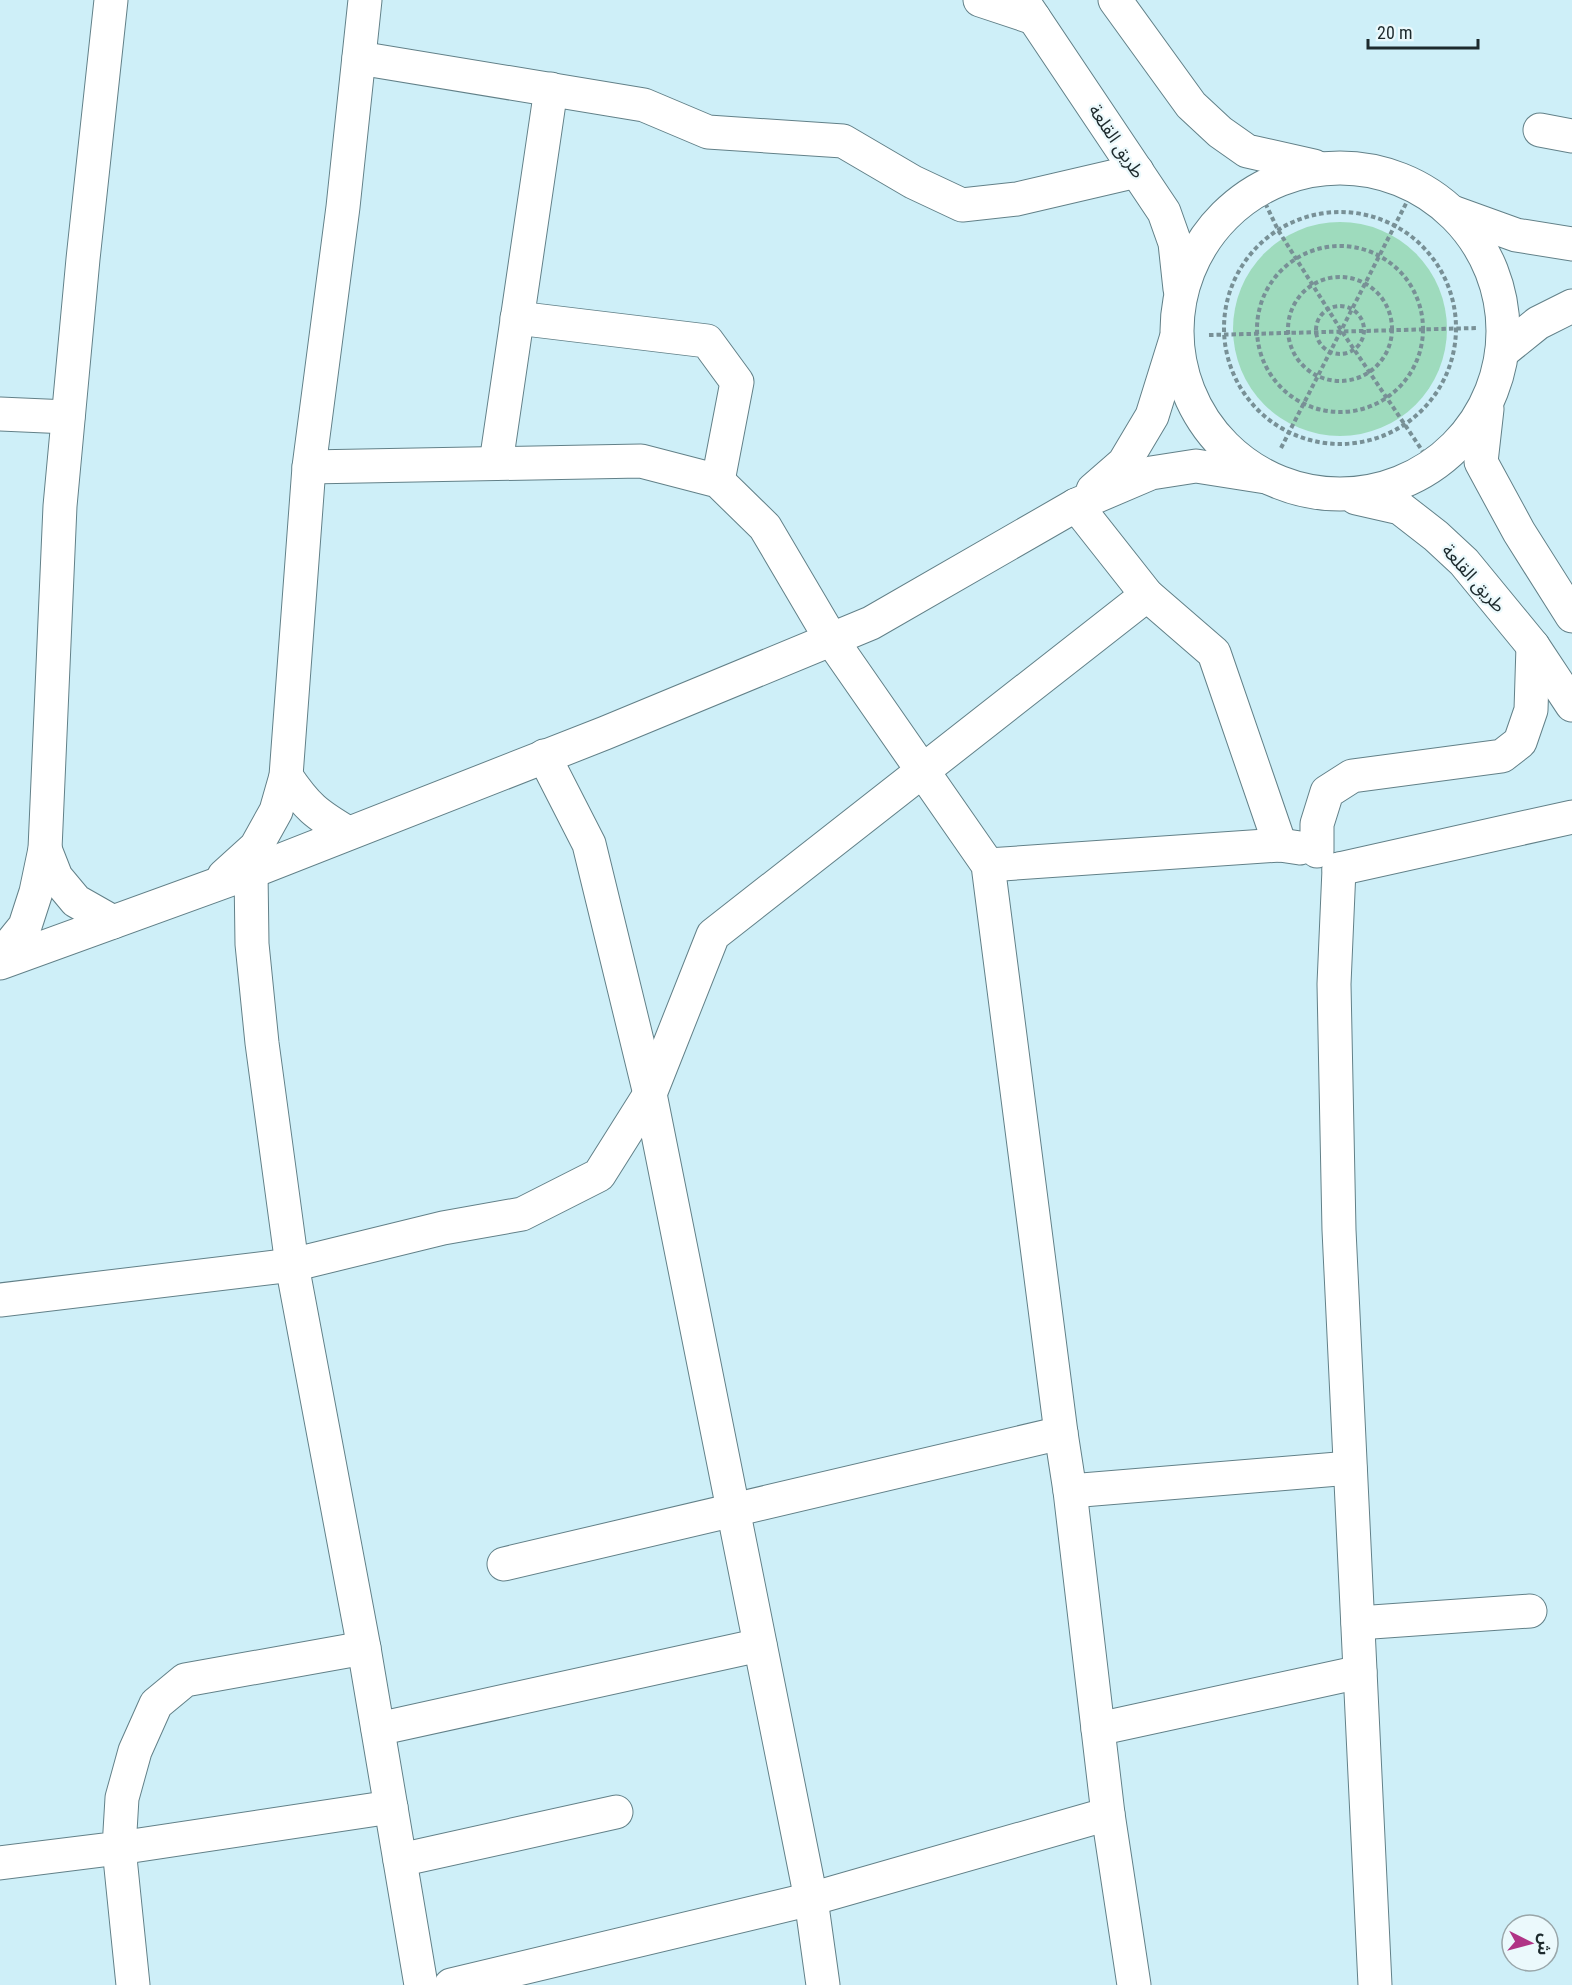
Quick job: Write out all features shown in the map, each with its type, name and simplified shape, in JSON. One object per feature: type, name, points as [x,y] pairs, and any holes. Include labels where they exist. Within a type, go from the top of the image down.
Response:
[{"type":"street","points":[[0,957],[25,926],[36,892],[45,849],[60,506],[84,247],[111,0]]},
{"type":"street","points":[[214,885],[256,847],[276,811],[286,776],[309,467],[343,207],[365,0]]},
{"type":"street","points":[[980,0],[1028,9]]},
{"type":"street","points":[[1115,0],[1191,105],[1221,132],[1247,151],[1319,167],[1369,168],[1416,184],[1455,213],[1516,235],[1572,244]]},
{"type":"street","name":"طريق القلعة","points":[[1028,9],[1164,212],[1175,243],[1180,294]]},
{"type":"street","points":[[359,58],[644,105],[708,132],[843,141],[913,182],[962,205],[1017,199],[1137,171]]},
{"type":"street","points":[[495,463],[551,89]]},
{"type":"street","points":[[1540,130],[1572,136]]},
{"type":"street","points":[[1266,477],[1231,453],[1203,421],[1185,381],[1176,339],[1180,294],[1199,248],[1230,208],[1271,181],[1319,167]]},
{"type":"street","points":[[0,963],[252,872],[871,622],[1076,505],[1151,473],[1196,466],[1266,477],[1303,491],[1342,495],[1378,490],[1412,478],[1443,459],[1468,433],[1487,402],[1497,378],[1502,340],[1502,302],[1485,254],[1455,213]]},
{"type":"street","points":[[1502,340],[1572,306]]},
{"type":"street","points":[[517,318],[707,341],[737,382],[718,481]]},
{"type":"street","points":[[1076,505],[1124,462],[1152,417],[1176,339]]},
{"type":"street","points":[[1487,402],[1480,462],[1519,532],[1572,616]]},
{"type":"street","points":[[0,414],[68,417]]},
{"type":"street","points":[[309,467],[641,461],[718,481],[765,527],[831,639],[988,865],[1070,1491],[1108,1814],[1134,1985]]},
{"type":"street","name":"طريق القلعة","points":[[1342,495],[1400,508],[1436,536],[1464,562],[1533,646],[1572,705]]},
{"type":"street","points":[[1076,505],[1147,595],[1214,653],[1280,845]]},
{"type":"street","points":[[0,1300],[292,1265],[443,1228],[522,1214],[599,1176],[650,1094],[713,935],[1147,595]]},
{"type":"street","points":[[1375,1985],[1339,1218],[1334,984],[1328,860],[1317,824],[1327,792],[1352,776],[1502,756],[1520,742],[1531,710],[1533,646]]},
{"type":"street","points":[[544,756],[589,844],[650,1094],[811,1899],[823,1985]]},
{"type":"street","points":[[286,776],[302,799],[319,816],[348,833]]},
{"type":"street","points":[[988,865],[1280,845],[1328,860],[1572,817]]},
{"type":"street","points":[[45,849],[56,877],[76,901],[112,922]]},
{"type":"street","points":[[252,872],[252,944],[262,1043],[292,1265],[364,1648],[421,1985]]},
{"type":"street","points":[[504,1564],[1061,1433]]},
{"type":"street","points":[[1070,1491],[1350,1468]]},
{"type":"street","points":[[1358,1623],[1530,1611]]},
{"type":"street","points":[[378,1729],[760,1645]]},
{"type":"street","points":[[133,1985],[118,1848],[122,1798],[135,1751],[156,1704],[185,1680],[364,1648]]},
{"type":"street","points":[[1098,1729],[1360,1672]]},
{"type":"street","points":[[0,1863],[118,1848],[391,1807]]},
{"type":"street","points":[[400,1860],[616,1812]]},
{"type":"street","points":[[451,1985],[811,1899],[1108,1814]]},
{"type":"path","points":[[1266,477],[1416,184]]},
{"type":"path","points":[[1258,190],[1278,230],[1312,285],[1432,465]]},
{"type":"path","points":[[1335,211],[1365,213],[1394,224],[1427,250],[1450,286],[1458,328],[1451,367],[1433,400],[1405,426],[1377,440],[1347,445],[1317,443],[1288,433],[1262,415],[1242,391],[1230,364],[1224,333],[1227,303],[1237,274],[1254,249],[1278,230],[1305,216],[1335,211]]},
{"type":"path","points":[[1337,245],[1358,247],[1378,255],[1402,273],[1418,300],[1423,329],[1419,356],[1406,380],[1386,399],[1366,408],[1345,412],[1324,411],[1303,404],[1284,391],[1270,374],[1261,354],[1257,332],[1259,311],[1266,290],[1279,272],[1296,258],[1315,249],[1337,245]]},
{"type":"path","points":[[1352,278],[1364,283],[1380,295],[1389,311],[1392,330],[1389,347],[1382,362],[1369,373],[1344,382],[1330,381],[1317,376],[1306,369],[1296,358],[1290,346],[1289,318],[1294,305],[1312,285],[1325,279],[1352,278]]},
{"type":"path","points":[[1340,306],[1352,309],[1359,315],[1364,331],[1363,338],[1354,350],[1342,354],[1330,352],[1320,343],[1316,331],[1319,319],[1328,309],[1340,306]]},
{"type":"path","points":[[1176,339],[1224,333],[1458,328],[1502,340]]},
{"type":"green space","points":[[1340,222],[1361,224],[1390,235],[1408,247],[1422,261],[1434,279],[1442,298],[1447,329],[1445,350],[1434,379],[1422,397],[1408,411],[1390,423],[1371,431],[1340,436],[1319,434],[1290,423],[1272,411],[1258,397],[1246,379],[1238,360],[1233,329],[1235,308],[1246,279],[1258,261],[1272,247],[1290,235],[1309,227]]}]
